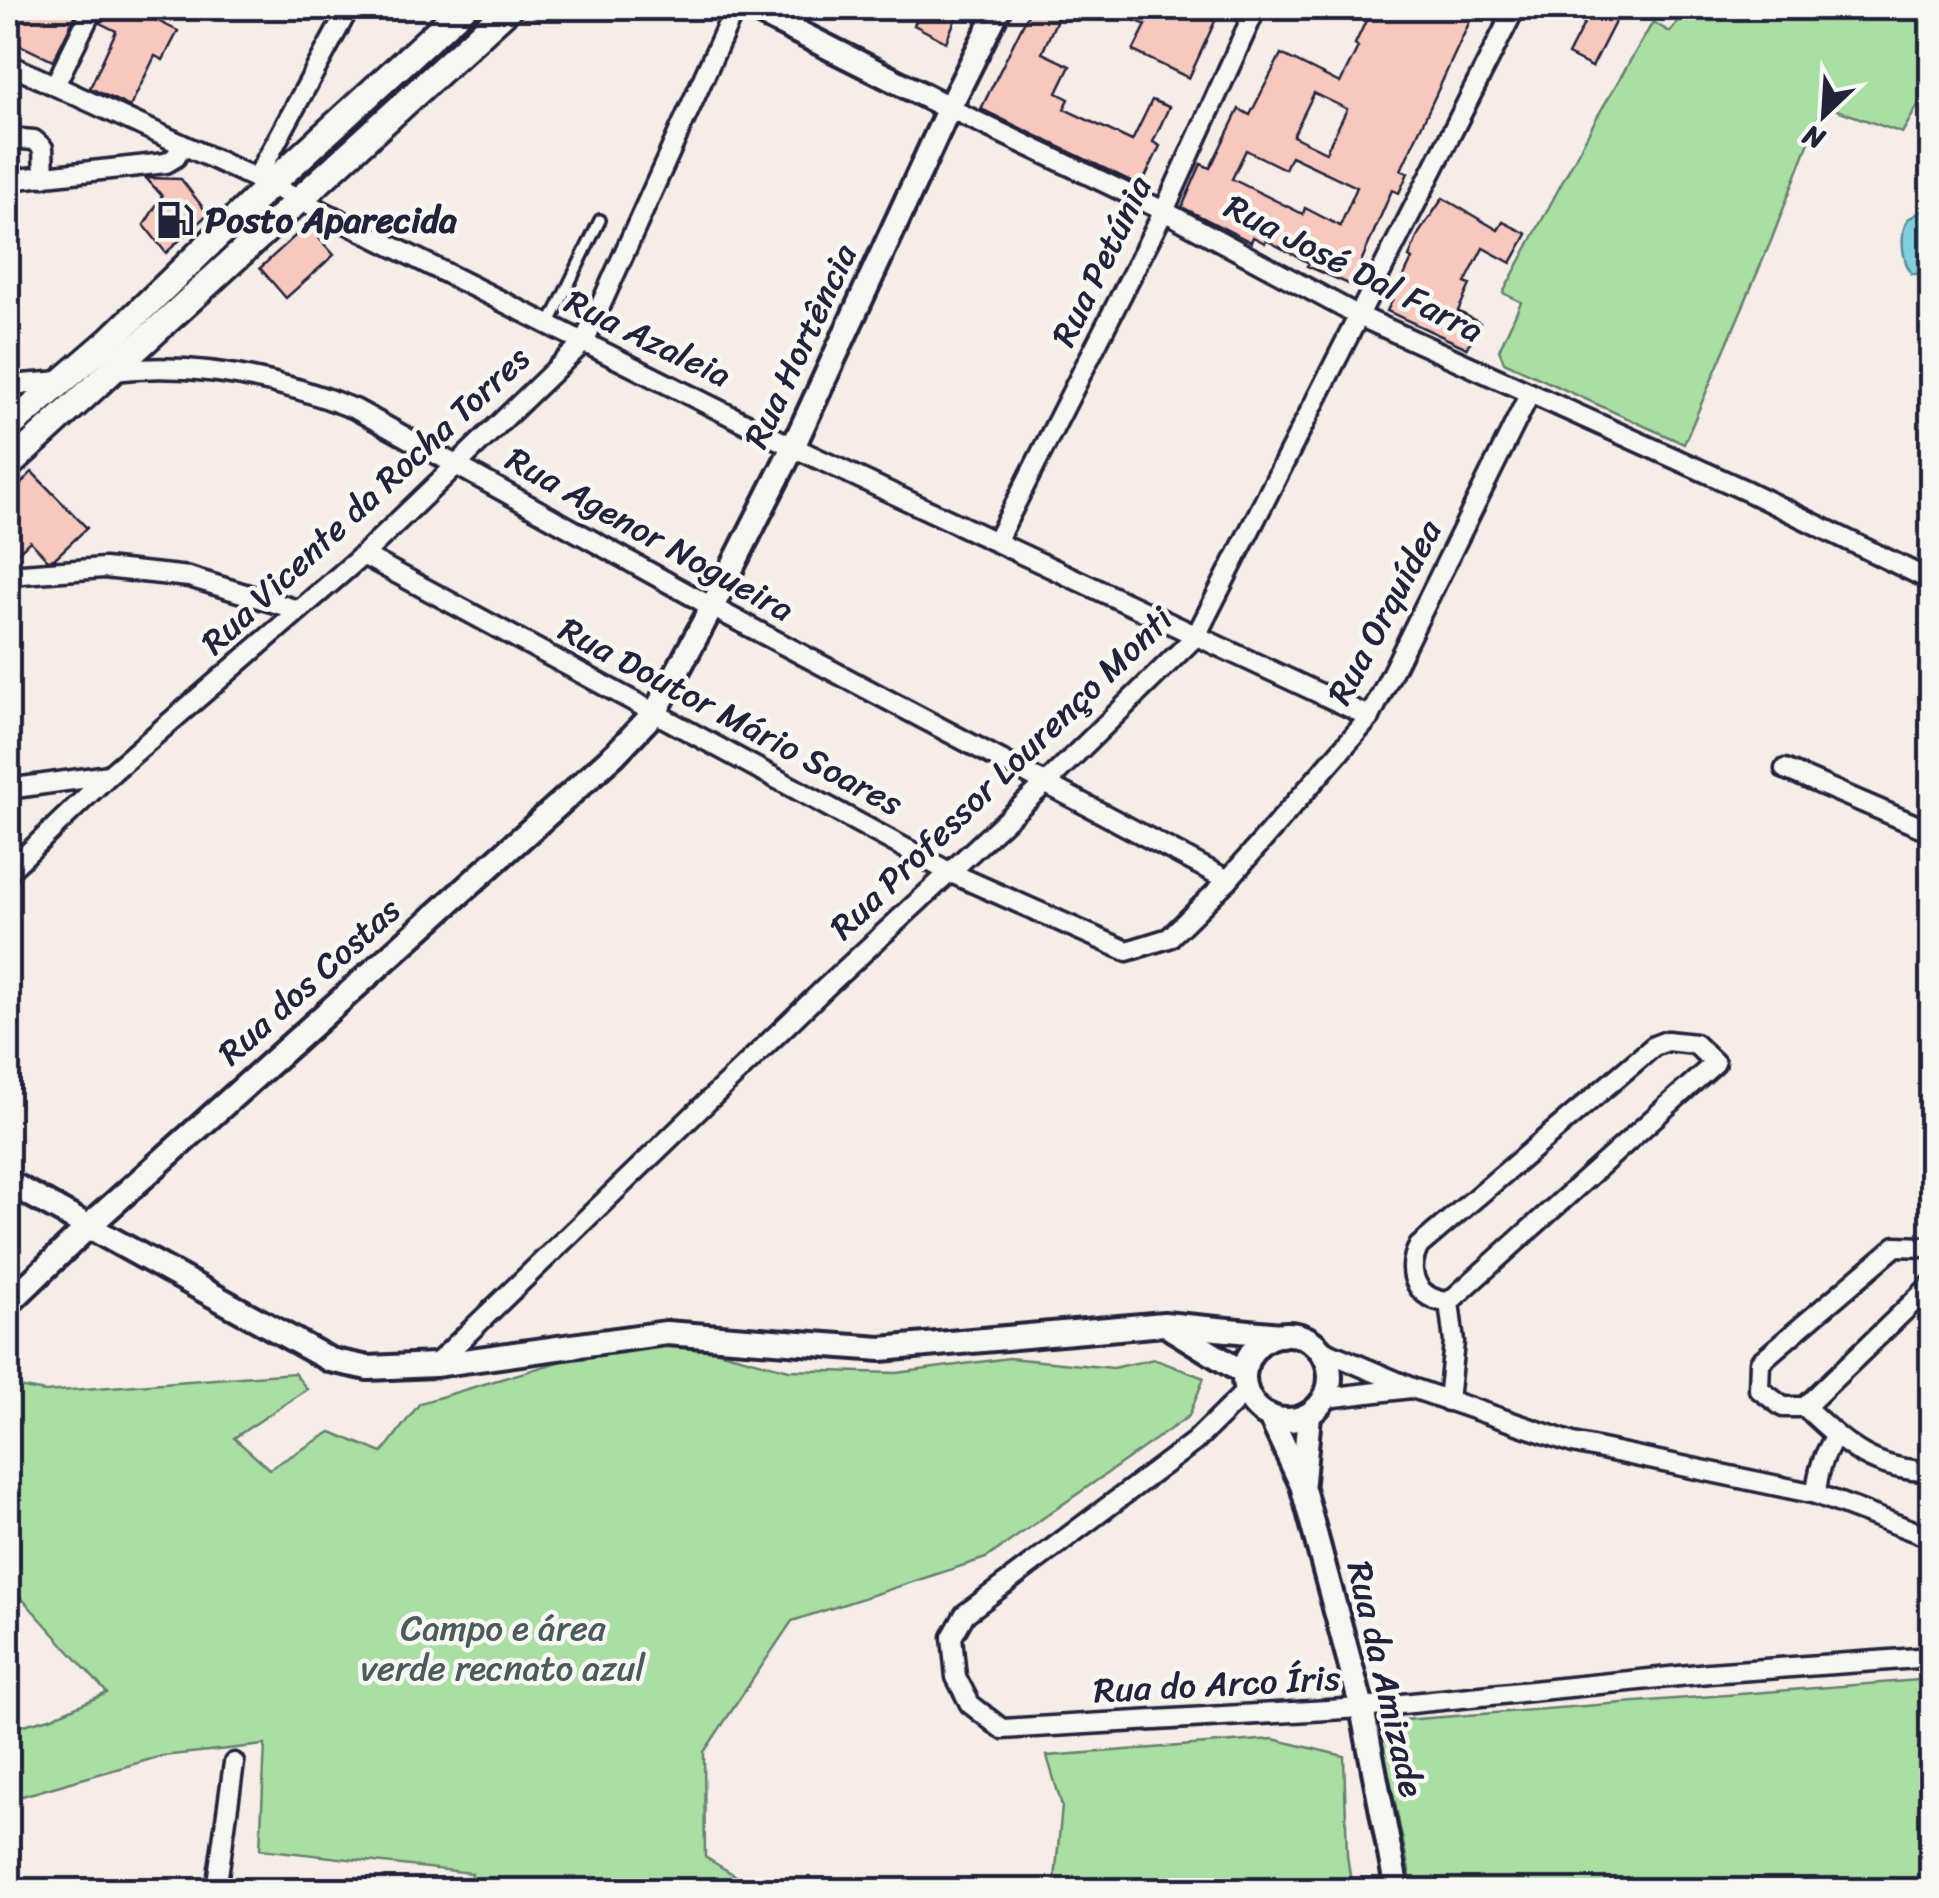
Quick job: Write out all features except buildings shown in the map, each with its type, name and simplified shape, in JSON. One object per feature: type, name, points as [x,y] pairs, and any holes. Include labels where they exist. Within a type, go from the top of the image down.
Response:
[{"type":"main road","points":[[8,428],[110,340],[264,182],[463,8]]},
{"type":"main road","points":[[8,466],[509,8]]},
{"type":"street","points":[[56,85],[92,8]]},
{"type":"street","points":[[264,182],[349,8]]},
{"type":"street","name":"Rua Vicente da Rocha Torres","points":[[8,872],[108,776],[363,555],[584,342],[736,8]]},
{"type":"street","name":"Rua José Dal Farra","points":[[750,8],[1164,211],[1358,316],[1747,491],[1932,581]]},
{"type":"street","name":"Rua Hortência","points":[[656,711],[793,446],[999,8]]},
{"type":"street","name":"Rua Petúnia","points":[[997,540],[1164,211],[1256,8]]},
{"type":"street","name":"Rua Professor Lourenço Monti","points":[[435,1365],[1196,636],[1515,8]]},
{"type":"street","name":"Rua Azaleia","points":[[8,64],[297,198],[793,446],[1370,718]]},
{"type":"street","points":[[8,138],[34,140],[43,148],[44,177]]},
{"type":"street","points":[[8,180],[166,162],[176,157],[181,145]]},
{"type":"street","name":"Rua Agenor Nogueira","points":[[8,385],[58,382],[116,370],[200,368],[308,390],[354,409],[712,607],[1228,880]]},
{"type":"street","name":"Rua Orquídea","points":[[1126,951],[1169,938],[1228,880],[1370,718],[1530,393]]},
{"type":"street","name":"Rua Doutor Mário Soares","points":[[363,555],[949,872],[1126,951]]},
{"type":"street","points":[[8,574],[104,568],[189,576],[298,610]]},
{"type":"street","name":"Rua dos Costas","points":[[8,1304],[90,1225],[600,767],[656,711]]},
{"type":"street","points":[[1786,769],[1932,832]]},
{"type":"street","points":[[8,790],[108,776]]},
{"type":"street","points":[[1681,1041],[1706,1052],[1715,1063],[1449,1302],[1427,1297],[1413,1279],[1411,1268],[1418,1246],[1654,1046],[1681,1041]]},
{"type":"street","points":[[8,1182],[330,1360],[368,1368],[435,1365],[666,1333],[881,1349],[1164,1324],[1299,1336],[1412,1388],[1573,1443],[1816,1494],[1932,1538]]},
{"type":"street","points":[[1932,1250],[1896,1246],[1760,1362],[1759,1389],[1783,1407],[1805,1407],[1852,1450],[1889,1467],[1932,1471]]},
{"type":"street","points":[[1805,1407],[1932,1284]]},
{"type":"street","points":[[1448,1401],[1454,1342],[1449,1302]]},
{"type":"street","points":[[1164,1324],[1244,1382],[1257,1407],[1282,1420],[1318,1406],[1412,1388]]},
{"type":"street","points":[[1244,1382],[1252,1348],[1266,1336],[1281,1335]]},
{"type":"street","points":[[1318,1406],[1331,1379],[1330,1364],[1323,1350]]},
{"type":"street","name":"Rua do Arco Íris","points":[[1244,1382],[1194,1442],[965,1614],[952,1638],[956,1677],[970,1704],[1002,1729],[1362,1708],[1932,1657]]},
{"type":"street","name":"Rua da Amizade","points":[[1302,1485],[1318,1406]]},
{"type":"street","name":"Rua da Amizade","points":[[1270,1416],[1302,1485],[1362,1708],[1397,1890]]},
{"type":"street","points":[[1816,1494],[1821,1463],[1836,1436]]},
{"type":"street","points":[[216,1890],[234,1763]]},
{"type":"lane","points":[[548,326],[600,220]]},
{"type":"green space","points":[[1689,8],[1931,8],[1931,83],[1902,133],[1823,105],[1771,241],[1684,444],[1504,362],[1499,350],[1521,302],[1503,293],[1597,117],[1653,22],[1670,32]]},
{"type":"green space","name":"Campo e área verde recnato azul","points":[[653,1334],[789,1370],[897,1373],[1009,1358],[1113,1368],[1154,1359],[1204,1378],[1189,1416],[986,1558],[792,1621],[704,1752],[705,1857],[759,1890],[467,1890],[472,1873],[260,1849],[265,1745],[162,1756],[8,1800],[8,1729],[50,1718],[107,1693],[8,1583],[8,1385],[45,1392],[294,1373],[307,1389],[234,1438],[269,1469],[331,1432],[382,1453],[420,1403]]},
{"type":"green space","points":[[1931,1679],[1931,1890],[1413,1890],[1378,1722]]},
{"type":"green space","points":[[1273,1739],[1344,1756],[1352,1890],[1054,1890],[1062,1806],[1047,1756]]},
{"type":"water","points":[[1926,209],[1931,212],[1932,274],[1912,274],[1904,255],[1903,232],[1908,219]]},
{"type":"place","name":"Posto Aparecida","points":[[175,220]]}]
